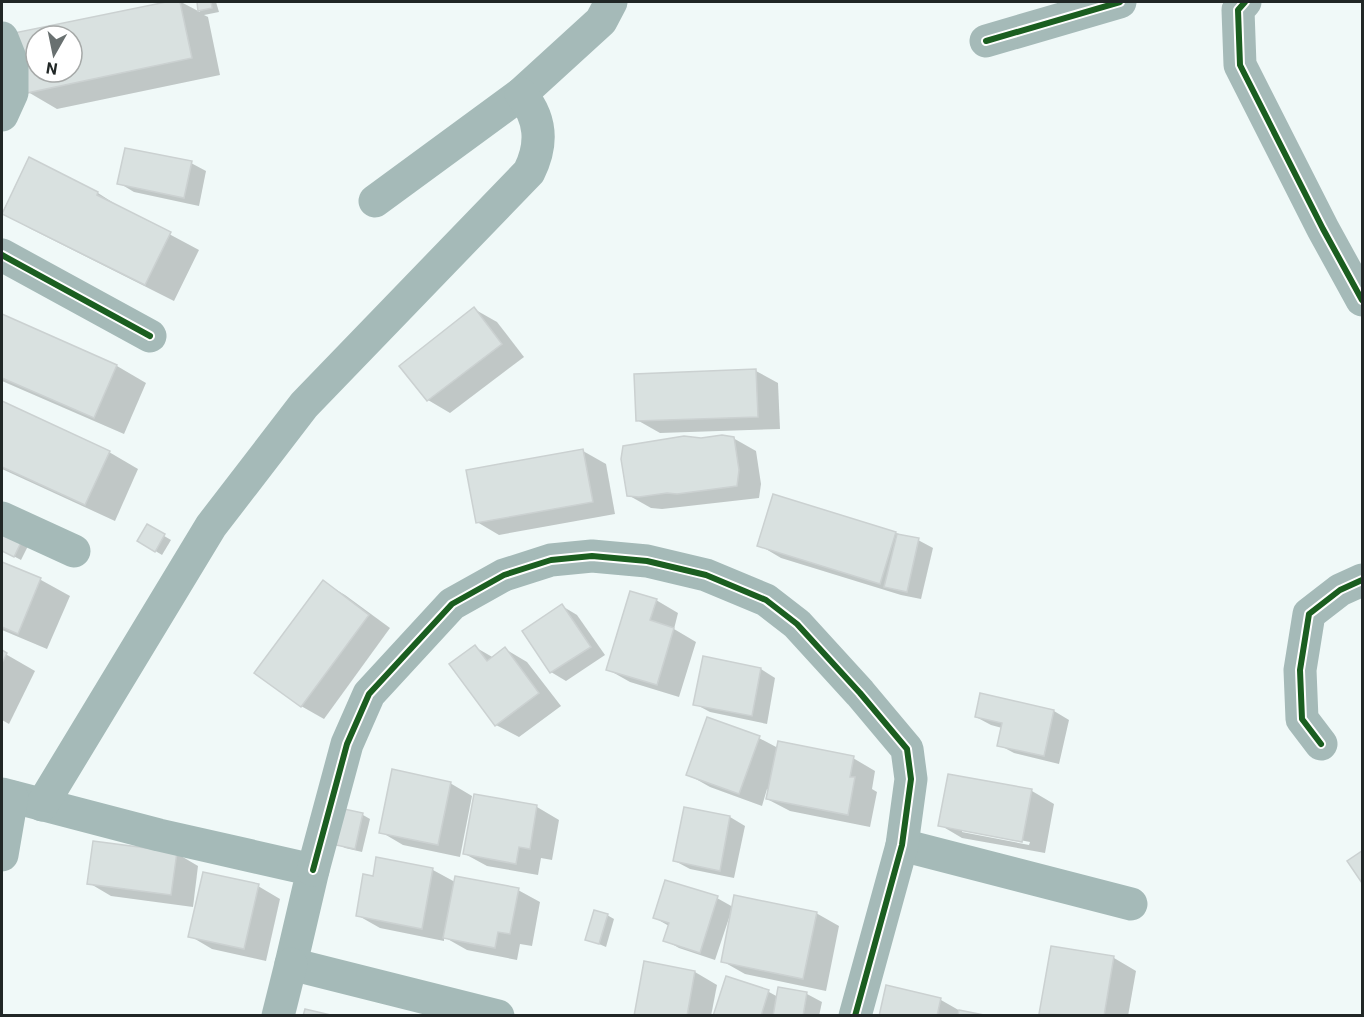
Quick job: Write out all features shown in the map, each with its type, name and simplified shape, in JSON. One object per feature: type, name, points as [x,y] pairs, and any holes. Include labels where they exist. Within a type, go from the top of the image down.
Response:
[{"type":"street","points":[[375,201],[521,94],[601,21],[611,2]]},
{"type":"street","points":[[986,41],[1120,2]]},
{"type":"street","points":[[1245,2],[1238,10],[1240,65],[1323,229],[1362,300]]},
{"type":"street","points":[[2,39],[12,63],[12,93],[2,115]]},
{"type":"street","points":[[2,855],[19,798],[211,526],[290,423],[304,405],[530,172],[537,156],[538,137],[534,114],[530,104],[521,94]]},
{"type":"street","points":[[2,255],[150,336]]},
{"type":"street","points":[[2,518],[74,551]]},
{"type":"street","points":[[278,1016],[313,870],[347,744],[369,694],[452,604],[504,575],[551,560],[592,556],[647,561],[706,575],[766,600],[797,624],[907,749],[911,779],[902,845],[855,1016]]},
{"type":"street","points":[[1320,744],[1302,719],[1300,670],[1309,614],[1340,590],[1362,580]]},
{"type":"street","points":[[19,798],[159,835],[313,870]]},
{"type":"street","points":[[902,845],[1131,904]]},
{"type":"street","points":[[291,964],[498,1016]]},
{"type":"building","points":[[166,2],[180,2],[192,58],[84,81],[84,24],[58,24]]},
{"type":"building","points":[[197,2],[211,2],[212,8],[198,11]]},
{"type":"building","points":[[24,31],[24,79],[14,33]]},
{"type":"building","points":[[25,84],[69,84],[27,93]]},
{"type":"building","points":[[125,148],[192,161],[184,198],[117,184]]},
{"type":"building","points":[[29,157],[98,192],[97,195],[171,232],[145,285],[2,214]]},
{"type":"building","points":[[474,307],[502,344],[427,401],[399,366]]},
{"type":"building","points":[[2,314],[117,365],[94,418],[2,378]]},
{"type":"building","points":[[756,369],[758,417],[636,421],[634,374]]},
{"type":"building","points":[[2,401],[110,451],[85,505],[2,467]]},
{"type":"building","points":[[722,435],[734,437],[739,470],[737,486],[677,494],[627,496],[621,459],[623,446],[684,436],[701,438]]},
{"type":"building","points":[[583,449],[593,502],[476,523],[466,470]]},
{"type":"building","points":[[773,494],[896,532],[880,584],[757,546]]},
{"type":"building","points":[[147,524],[165,534],[155,552],[137,541]]},
{"type":"building","points":[[2,528],[23,538],[14,557],[2,551]]},
{"type":"building","points":[[897,534],[919,538],[907,592],[884,587]]},
{"type":"building","points":[[2,562],[41,578],[18,634],[2,627]]},
{"type":"building","points":[[323,580],[369,615],[301,707],[254,673]]},
{"type":"building","points":[[630,591],[657,599],[650,620],[674,628],[657,685],[606,670]]},
{"type":"building","points":[[562,604],[591,647],[550,673],[522,631]]},
{"type":"building","points":[[475,645],[487,661],[505,647],[539,693],[495,726],[449,664]]},
{"type":"building","points":[[2,650],[7,653],[2,663]]},
{"type":"building","points":[[703,656],[761,668],[752,716],[693,705]]},
{"type":"building","points":[[980,693],[1054,710],[1044,756],[997,746],[1002,723],[975,717]]},
{"type":"building","points":[[707,717],[760,736],[739,794],[686,775]]},
{"type":"building","points":[[778,741],[854,756],[850,777],[855,777],[848,815],[766,799]]},
{"type":"building","points":[[392,769],[451,782],[438,845],[379,833]]},
{"type":"building","points":[[948,774],[1032,789],[1022,842],[938,826]]},
{"type":"building","points":[[474,794],[537,805],[530,849],[519,847],[516,864],[463,854]]},
{"type":"building","points":[[684,807],[730,816],[720,871],[673,861]]},
{"type":"building","points":[[344,809],[363,813],[355,849],[336,845]]},
{"type":"building","points":[[93,841],[177,852],[171,895],[87,884]]},
{"type":"building","points":[[1362,851],[1362,883],[1347,861]]},
{"type":"building","points":[[376,857],[433,868],[422,929],[356,916],[363,874],[373,876]]},
{"type":"building","points":[[203,872],[259,884],[244,949],[188,937]]},
{"type":"building","points":[[455,876],[519,888],[510,934],[498,932],[495,948],[443,938]]},
{"type":"building","points":[[665,880],[718,896],[700,953],[663,941],[669,923],[653,918]]},
{"type":"building","points":[[734,895],[817,912],[803,979],[721,962]]},
{"type":"building","points":[[594,910],[608,914],[599,944],[585,940]]},
{"type":"building","points":[[1051,946],[1114,956],[1104,1016],[1039,1014]]},
{"type":"building","points":[[644,961],[695,971],[687,1016],[634,1016]]},
{"type":"building","points":[[726,976],[769,990],[761,1016],[713,1016]]},
{"type":"building","points":[[886,985],[941,998],[937,1016],[879,1016]]},
{"type":"building","points":[[778,987],[807,992],[803,1016],[773,1016]]},
{"type":"building","points":[[305,1009],[335,1016],[303,1016]]},
{"type":"building","points":[[959,1010],[989,1016],[958,1016]]},
{"type":"cycle path","points":[[986,41],[1120,2]]},
{"type":"cycle path","points":[[1245,2],[1238,10],[1240,65],[1323,229],[1362,300]]},
{"type":"cycle path","points":[[2,255],[150,336]]},
{"type":"cycle path","points":[[313,870],[347,744],[369,694],[452,604],[504,575],[551,560],[592,556],[647,561],[706,575],[766,600],[797,624],[907,749],[911,779],[902,845],[855,1016]]},
{"type":"cycle path","points":[[1321,744],[1302,719],[1300,670],[1309,614],[1340,590],[1362,580]]}]
